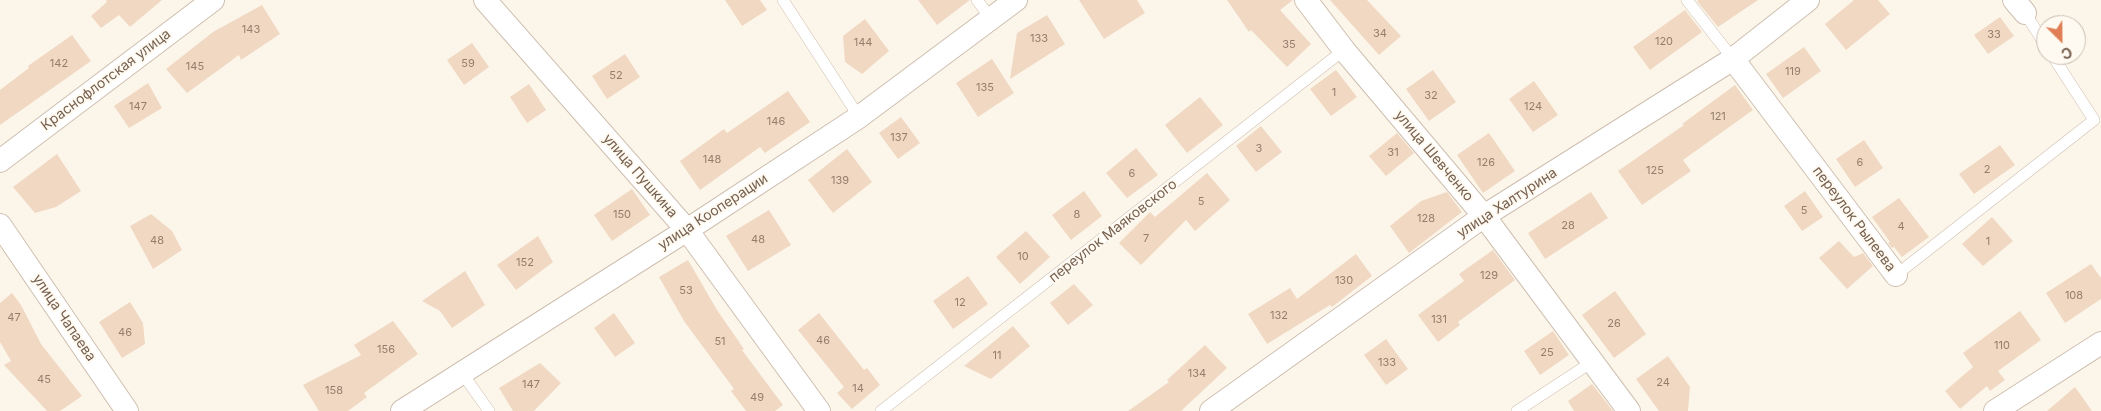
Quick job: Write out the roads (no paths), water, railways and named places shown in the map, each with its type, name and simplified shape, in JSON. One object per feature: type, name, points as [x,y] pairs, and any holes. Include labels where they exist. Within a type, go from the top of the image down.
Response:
[{"type":"street","name":"Краснофлотская улица","points":[[0,161],[213,0]]},
{"type":"street","name":"улица Пушкина","points":[[485,0],[687,230],[818,411]]},
{"type":"street","name":"улица Кооперации","points":[[402,411],[687,230],[859,117],[1016,0]]},
{"type":"street","name":"улица Шевченко","points":[[1306,0],[1344,50],[1484,216],[1629,411]]},
{"type":"street","name":"улица Халтурина","points":[[1211,411],[1484,216],[1733,58],[1808,0]]},
{"type":"street","name":"переулок Рылеева","points":[[1733,58],[1896,275]]},
{"type":"street","name":"улица Чапаева","points":[[0,225],[127,411]]},
{"type":"street","points":[[1994,411],[2101,343]]},
{"type":"lane","points":[[783,0],[859,117]]},
{"type":"lane","points":[[977,0],[991,19]]},
{"type":"lane","points":[[1687,0],[1733,58]]},
{"type":"lane","points":[[2019,7],[2036,32]]},
{"type":"lane","name":"переулок Маяковского","points":[[881,411],[1344,50]]},
{"type":"lane","name":"переулок Рылеева","points":[[1896,275],[2094,120],[2058,65]]},
{"type":"lane","points":[[1517,411],[1592,362]]},
{"type":"lane","points":[[462,373],[489,411]]}]
